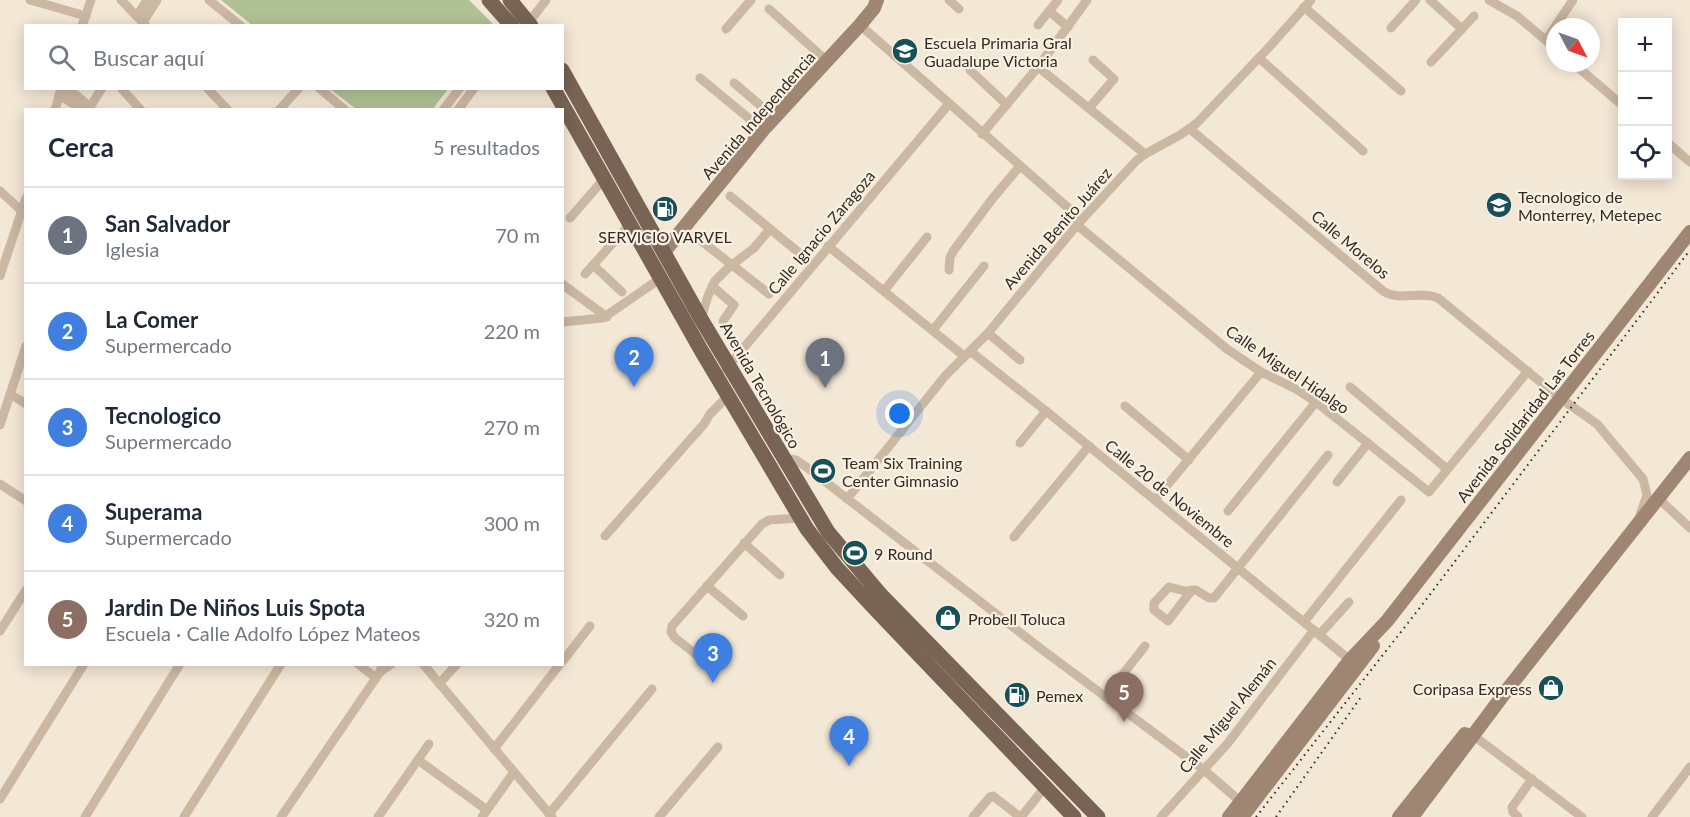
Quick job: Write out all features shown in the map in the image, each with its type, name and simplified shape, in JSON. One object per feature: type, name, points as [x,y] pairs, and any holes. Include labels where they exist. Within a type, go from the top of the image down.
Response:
[{"type":"main road","points":[[489,0],[522,23]]},
{"type":"main road","points":[[510,0],[522,23]]},
{"type":"main road","name":"Avenida Independencia","points":[[664,252],[774,117],[860,25],[874,8],[877,0]]},
{"type":"main road","name":"Avenida Tecnológico","points":[[564,74],[702,319],[828,532],[875,589],[1098,817]]},
{"type":"main road","name":"Avenida Tecnológico","points":[[554,90],[799,518],[845,576],[1074,817]]},
{"type":"main road","name":"Avenida Solidaridad Las Torres","points":[[1229,817],[1350,660],[1387,621],[1690,232]]},
{"type":"main road","points":[[1412,817],[1510,686],[1690,458]]},
{"type":"main road","name":"Avenida Solidaridad Las Torres","points":[[1242,817],[1374,646],[1387,621]]},
{"type":"main road","points":[[1399,817],[1455,746],[1510,686]]},
{"type":"street","points":[[30,0],[86,16]]},
{"type":"street","points":[[83,24],[91,0]]},
{"type":"street","points":[[121,0],[142,21]]},
{"type":"street","points":[[142,21],[147,0]]},
{"type":"street","points":[[142,21],[157,0]]},
{"type":"street","points":[[209,0],[239,24]]},
{"type":"street","points":[[522,23],[546,0]]},
{"type":"street","points":[[726,29],[751,0]]},
{"type":"street","points":[[949,0],[959,9]]},
{"type":"street","points":[[1038,25],[1058,0]]},
{"type":"street","points":[[982,134],[1038,68],[1087,0]]},
{"type":"street","points":[[1390,28],[1416,0]]},
{"type":"street","points":[[1430,0],[1462,29]]},
{"type":"street","points":[[1489,0],[1517,16],[1546,40]]},
{"type":"street","points":[[1561,18],[1573,0]]},
{"type":"street","points":[[1309,2],[1401,91]]},
{"type":"street","name":"Avenida Benito Juárez","points":[[846,499],[927,398],[988,333],[1079,222],[1145,154],[1190,129],[1259,58],[1309,2]]},
{"type":"street","points":[[769,9],[827,61]]},
{"type":"street","points":[[1049,11],[1068,27]]},
{"type":"street","points":[[1431,62],[1474,16]]},
{"type":"street","name":"Calle Miguel Hidalgo","points":[[860,25],[948,105],[1020,166],[1079,222],[1227,349],[1261,372],[1296,389],[1316,402],[1429,492],[1447,469]]},
{"type":"street","points":[[1259,58],[1364,151]]},
{"type":"street","points":[[1089,108],[1114,79],[1093,60]]},
{"type":"street","points":[[1038,68],[1145,154]]},
{"type":"street","points":[[969,70],[1007,105]]},
{"type":"street","points":[[1584,72],[1618,101]]},
{"type":"street","points":[[700,78],[763,130]]},
{"type":"street","points":[[734,83],[774,117]]},
{"type":"street","points":[[88,108],[101,90]]},
{"type":"street","points":[[123,90],[139,108]]},
{"type":"street","points":[[209,90],[226,108]]},
{"type":"street","points":[[281,108],[297,90]]},
{"type":"street","points":[[321,90],[343,108]]},
{"type":"street","points":[[445,108],[458,90]]},
{"type":"street","points":[[459,108],[473,90]]},
{"type":"street","points":[[56,108],[61,91],[86,108]]},
{"type":"street","name":"Calle Ignacio Zaragoza","points":[[718,379],[948,105]]},
{"type":"street","name":"Calle Morelos","points":[[1190,129],[1383,291],[1396,296],[1429,295],[1438,298],[1560,398],[1598,424],[1643,479],[1647,495],[1632,533]]},
{"type":"street","points":[[1672,146],[1690,162]]},
{"type":"street","points":[[949,270],[950,257],[954,250],[1020,166]]},
{"type":"street","points":[[570,218],[604,179]]},
{"type":"street","points":[[0,191],[23,213],[0,276]]},
{"type":"street","points":[[730,196],[803,255]]},
{"type":"street","points":[[585,274],[630,224]]},
{"type":"street","points":[[702,319],[712,286],[732,264],[754,248],[770,229]]},
{"type":"street","points":[[695,236],[769,294]]},
{"type":"street","points":[[884,291],[927,237]]},
{"type":"street","name":"Calle 20 de Noviembre","points":[[828,246],[933,330],[1046,411],[1350,660]]},
{"type":"street","points":[[593,265],[622,292]]},
{"type":"street","points":[[933,330],[984,266]]},
{"type":"street","points":[[564,322],[599,319],[606,316],[661,278]]},
{"type":"street","points":[[564,285],[606,316]]},
{"type":"street","points":[[712,286],[734,305],[723,321]]},
{"type":"street","points":[[988,333],[1020,360]]},
{"type":"street","points":[[0,425],[24,352]]},
{"type":"street","points":[[1350,387],[1447,469],[1528,371]]},
{"type":"street","points":[[1155,500],[1261,372]]},
{"type":"street","points":[[10,394],[24,403]]},
{"type":"street","points":[[605,536],[704,424],[710,414],[729,399]]},
{"type":"street","points":[[1228,511],[1316,402]]},
{"type":"street","points":[[1125,406],[1189,460]]},
{"type":"street","points":[[1020,443],[1046,411]]},
{"type":"street","points":[[1337,482],[1368,443]]},
{"type":"street","points":[[1014,537],[1089,447]]},
{"type":"street","points":[[1192,590],[1167,621],[1154,610],[1154,603],[1169,587],[1185,591],[1192,590],[1201,592],[1212,599],[1239,569],[1328,456]]},
{"type":"street","points":[[783,458],[801,463],[1105,697],[1204,770],[1241,802]]},
{"type":"street","points":[[0,484],[24,500]]},
{"type":"street","points":[[1659,499],[1690,528]]},
{"type":"street","points":[[1304,622],[1401,500]]},
{"type":"street","points":[[706,662],[675,638],[671,629],[744,543],[766,522],[799,518]]},
{"type":"street","points":[[744,543],[780,575]]},
{"type":"street","points":[[707,586],[743,616]]},
{"type":"street","points":[[0,631],[24,593]]},
{"type":"street","name":"Calle Miguel Alemán","points":[[1161,817],[1204,770],[1317,633],[1349,602]]},
{"type":"street","points":[[564,659],[590,626]]},
{"type":"street","points":[[1105,697],[1145,646]]},
{"type":"street","points":[[0,799],[83,666]]},
{"type":"street","points":[[85,817],[179,666]]},
{"type":"street","points":[[184,817],[280,666]]},
{"type":"street","points":[[281,817],[379,672],[363,666]]},
{"type":"street","points":[[425,666],[550,816],[652,689]]},
{"type":"street","points":[[439,684],[455,666]]},
{"type":"street","points":[[494,749],[559,666]]},
{"type":"street","points":[[1474,736],[1582,817]]},
{"type":"street","points":[[378,817],[429,744]]},
{"type":"street","points":[[659,817],[718,747]]},
{"type":"street","points":[[418,760],[484,813],[514,772]]},
{"type":"street","points":[[1652,817],[1690,767]]},
{"type":"street","points":[[1518,817],[1512,807],[1532,779]]},
{"type":"street","points":[[973,817],[993,796],[1021,817],[1045,787]]},
{"type":"green space","points":[[221,0],[469,0],[493,24],[251,24]]},
{"type":"green space","points":[[331,90],[447,90],[434,108],[355,108]]},
{"type":"railway","points":[[1256,817],[1422,605],[1690,250]]},
{"type":"railway","points":[[1276,817],[1361,697]]},
{"type":"place","name":"Escuela Primaria Gral Guadalupe Victoria","points":[[905,51]]},
{"type":"place","name":"Tecnologico de Monterrey, Metepec","points":[[1499,205]]},
{"type":"place","name":"SERVICIO VARVEL","points":[[665,209]]},
{"type":"place","name":"La Comer","points":[[634,387]]},
{"type":"place","name":"San Salvador","points":[[825,388]]},
{"type":"place","name":"Team Six Training Center Gimnasio","points":[[823,471]]},
{"type":"place","name":"9 Round","points":[[855,553]]},
{"type":"place","name":"Probell Toluca","points":[[948,618]]},
{"type":"place","name":"Tecnologico","points":[[713,683]]},
{"type":"place","name":"Coripasa Express","points":[[1551,688]]},
{"type":"place","name":"Pemex","points":[[1017,695]]},
{"type":"place","name":"Jardin De Niños Luis Spota","points":[[1124,722]]},
{"type":"place","name":"Superama","points":[[849,766]]}]
